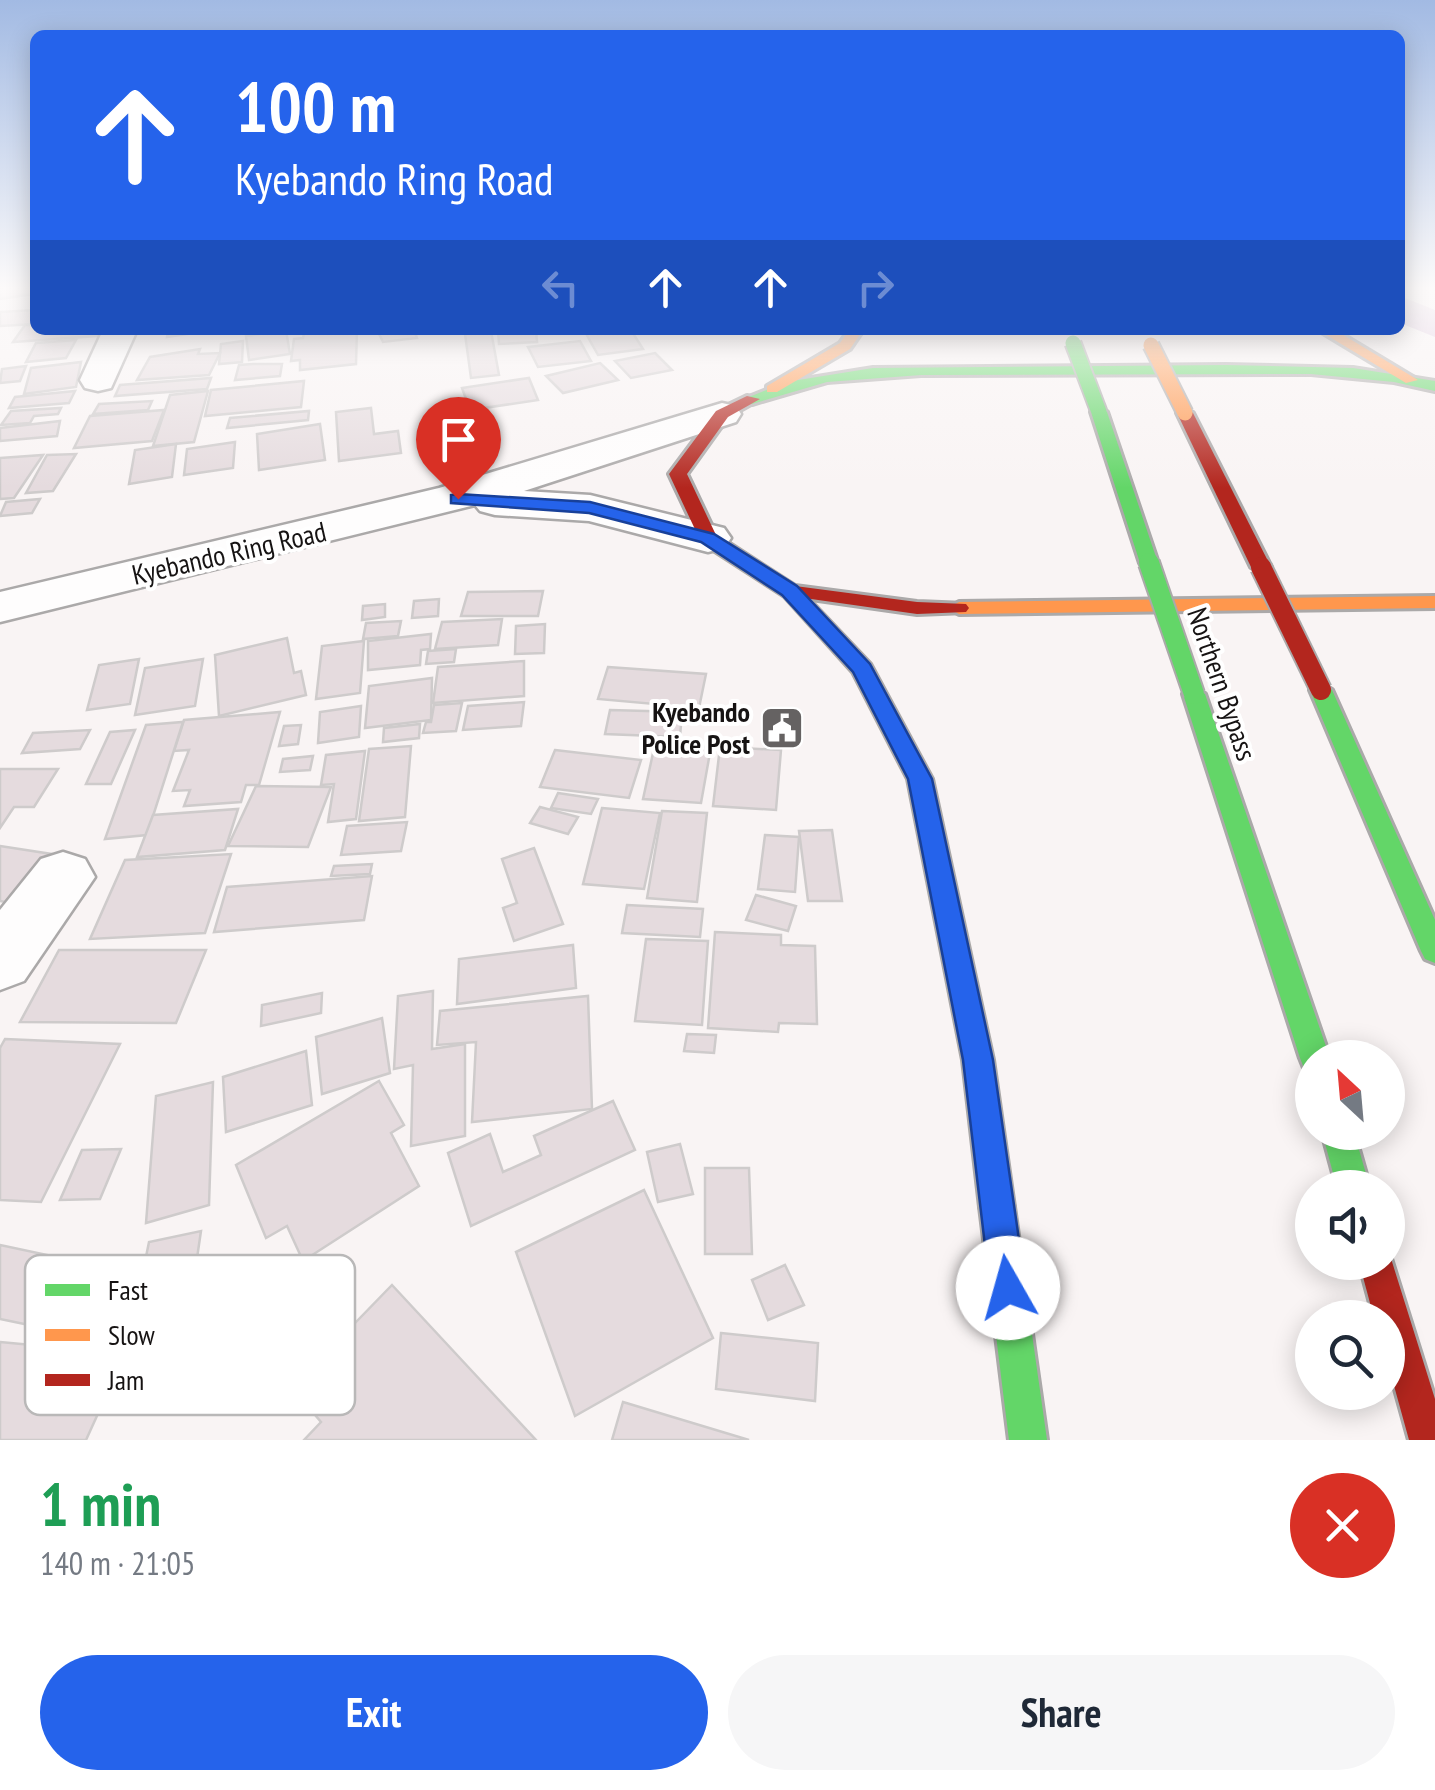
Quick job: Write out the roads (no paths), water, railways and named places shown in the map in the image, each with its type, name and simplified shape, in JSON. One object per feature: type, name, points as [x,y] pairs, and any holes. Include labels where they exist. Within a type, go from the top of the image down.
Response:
[{"type":"main road","points":[[831,354],[722,414],[678,474],[708,538],[790,590],[862,668],[920,779],[978,1060],[1028,1440]]},
{"type":"main road","name":"Northern Bypass","points":[[1077,354],[1309,1040]]},
{"type":"main road","points":[[1156,354],[1321,690],[1435,952]]},
{"type":"main road","points":[[1366,354],[1411,380]]},
{"type":"main road","points":[[772,389],[852,374],[1317,372],[1411,380],[1435,386]]},
{"type":"main road","points":[[790,590],[917,608],[1435,602]]},
{"type":"main road","points":[[1381,1280],[1428,1440]]},
{"type":"street","points":[[98,380],[109,354]]},
{"type":"street","name":"Kyebando Ring Road","points":[[0,607],[458,499],[608,455],[722,414]]},
{"type":"street","name":"Kyebando Ring Road","points":[[458,499],[590,508],[708,538]]},
{"type":"street","points":[[0,960],[63,877]]},
{"type":"place","name":"Kyebando Police Post","points":[[782,728]]}]
